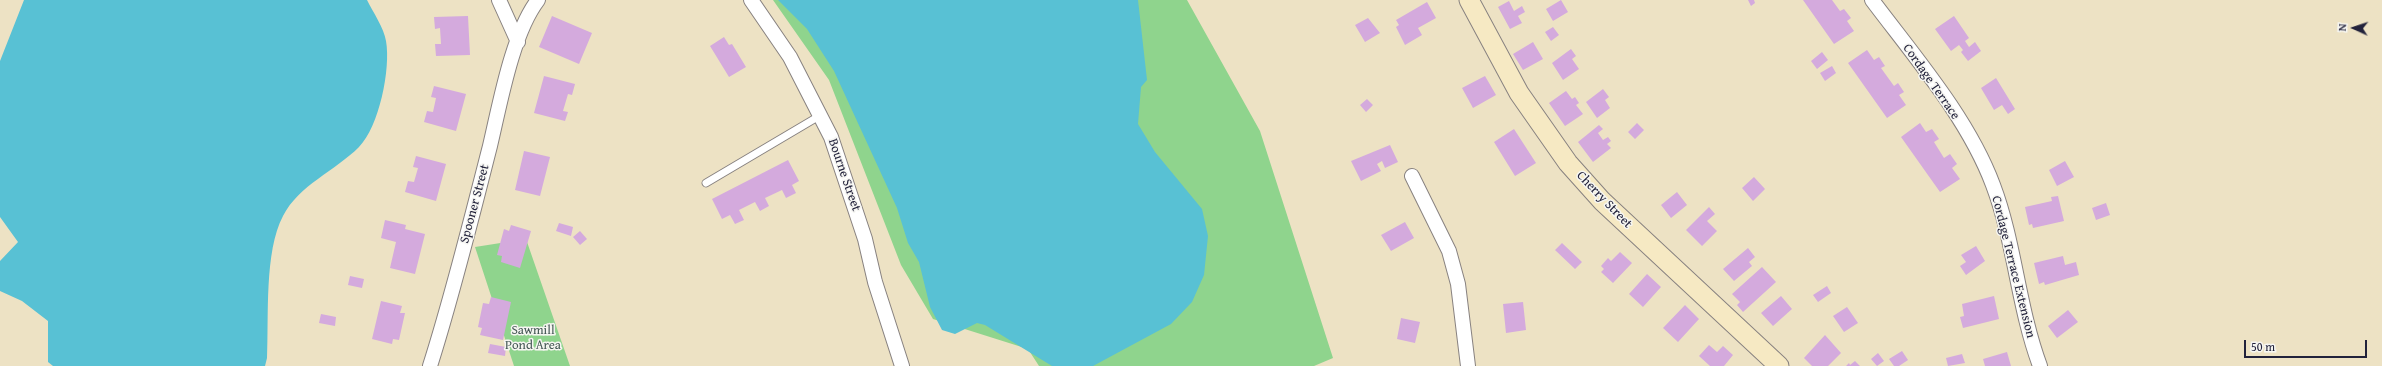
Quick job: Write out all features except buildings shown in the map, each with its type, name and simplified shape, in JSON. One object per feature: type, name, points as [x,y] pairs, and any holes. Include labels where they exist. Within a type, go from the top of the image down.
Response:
[{"type":"main road","name":"Cherry Street","points":[[1469,0],[1519,93],[1568,163],[1602,201],[1780,366]]},
{"type":"street","points":[[499,0],[518,42]]},
{"type":"street","name":"Spooner Street","points":[[430,366],[473,212],[508,70],[518,42],[538,0]]},
{"type":"street","name":"Bourne Street","points":[[750,0],[790,57],[821,115],[843,171],[865,239],[874,282],[903,363]]},
{"type":"street","name":"Cordage Terrace","points":[[1872,0],[1951,108],[1976,148],[1985,168]]},
{"type":"street","name":"Cordage Terrace Extension","points":[[1985,168],[1993,184],[2004,220],[2031,342],[2040,366]]},
{"type":"street","points":[[1412,176],[1449,251],[1458,284],[1468,366]]},
{"type":"lane","points":[[706,183],[821,115]]},
{"type":"green space","points":[[773,0],[1187,0],[1260,131],[1333,358],[1314,366],[1039,366],[1028,349],[933,319],[901,265],[829,80]]},
{"type":"green space","name":"Sawmill Pond Area","points":[[526,239],[570,366],[514,366],[475,247]]},
{"type":"water","points":[[24,0],[367,0],[381,25],[386,41],[387,67],[378,112],[366,138],[359,147],[350,156],[298,196],[283,216],[277,231],[270,266],[267,358],[265,366],[53,366],[48,362],[48,321],[22,301],[0,291],[0,261],[18,242],[0,217],[0,61]]},
{"type":"water","points":[[778,0],[1138,0],[1147,80],[1141,87],[1138,124],[1155,152],[1202,209],[1208,236],[1204,275],[1192,302],[1171,324],[1093,366],[1052,366],[985,325],[977,323],[955,334],[942,330],[930,307],[919,262],[908,243],[897,208],[834,71],[807,29]]}]
